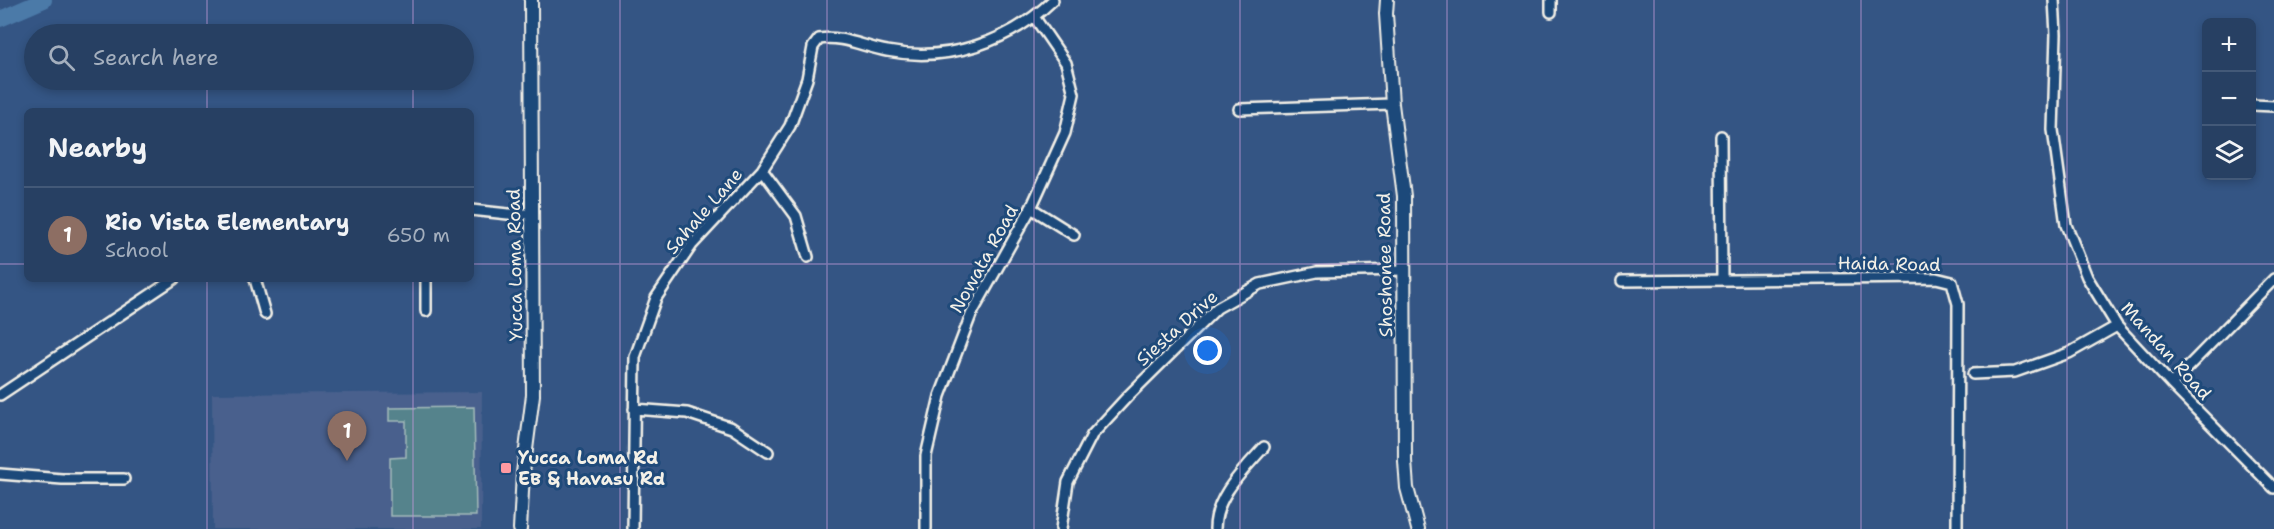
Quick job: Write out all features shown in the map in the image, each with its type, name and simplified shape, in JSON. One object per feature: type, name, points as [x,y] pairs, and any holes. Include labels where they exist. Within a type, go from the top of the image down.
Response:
[{"type":"street","name":"Yucca Loma Road","points":[[520,529],[523,473],[533,395],[531,0]]},
{"type":"street","points":[[1035,18],[1053,0]]},
{"type":"street","name":"Shoshonee Road","points":[[1387,0],[1392,104],[1404,196],[1405,461],[1407,488],[1418,529]]},
{"type":"street","points":[[1551,0],[1551,12]]},
{"type":"street","name":"Mandan Road","points":[[2054,0],[2056,34],[2053,130],[2066,225],[2087,277],[2117,326],[2274,488]]},
{"type":"street","name":"Sahale Lane","points":[[633,529],[635,357],[656,298],[692,245],[762,170],[795,116],[807,79],[813,46],[819,39],[832,37],[888,51],[942,53],[982,44],[1009,33],[1035,18]]},
{"type":"street","name":"Nowata Road","points":[[926,529],[926,456],[940,396],[971,315],[1031,208],[1065,133],[1074,94],[1066,63],[1035,18]]},
{"type":"street","points":[[1239,109],[1392,104]]},
{"type":"street","points":[[2256,105],[2274,106]]},
{"type":"street","points":[[1721,136],[1722,280]]},
{"type":"street","points":[[762,170],[796,216],[808,257]]},
{"type":"street","points":[[1031,208],[1074,235]]},
{"type":"street","points":[[474,210],[532,214]]},
{"type":"street","name":"Siesta Drive","points":[[1061,529],[1068,482],[1092,435],[1217,308],[1260,284],[1317,272],[1403,270]]},
{"type":"street","name":"Haida Road","points":[[1622,281],[1936,278],[1952,282],[1958,304],[1958,529]]},
{"type":"street","points":[[2171,384],[2274,279]]},
{"type":"street","points":[[0,395],[170,282]]},
{"type":"street","points":[[256,282],[265,314]]},
{"type":"street","points":[[426,282],[426,310]]},
{"type":"street","points":[[1973,375],[2014,372],[2069,353],[2117,326]]},
{"type":"street","points":[[634,409],[687,413],[732,428],[768,452]]},
{"type":"street","points":[[1215,529],[1224,495],[1264,447]]},
{"type":"street","points":[[0,474],[62,479],[124,479]]},
{"type":"shaded area","points":[[482,392],[481,529],[213,529],[212,394]]},
{"type":"green space","points":[[474,407],[476,516],[390,516],[390,458],[406,457],[406,421],[389,421],[389,408]]},
{"type":"waterway","points":[[0,19],[44,0]]},
{"type":"place","name":"Rio Vista Elementary","points":[[347,461]]},
{"type":"place","name":"Yucca Loma Rd EB & Havasu Rd","points":[[506,468]]}]
